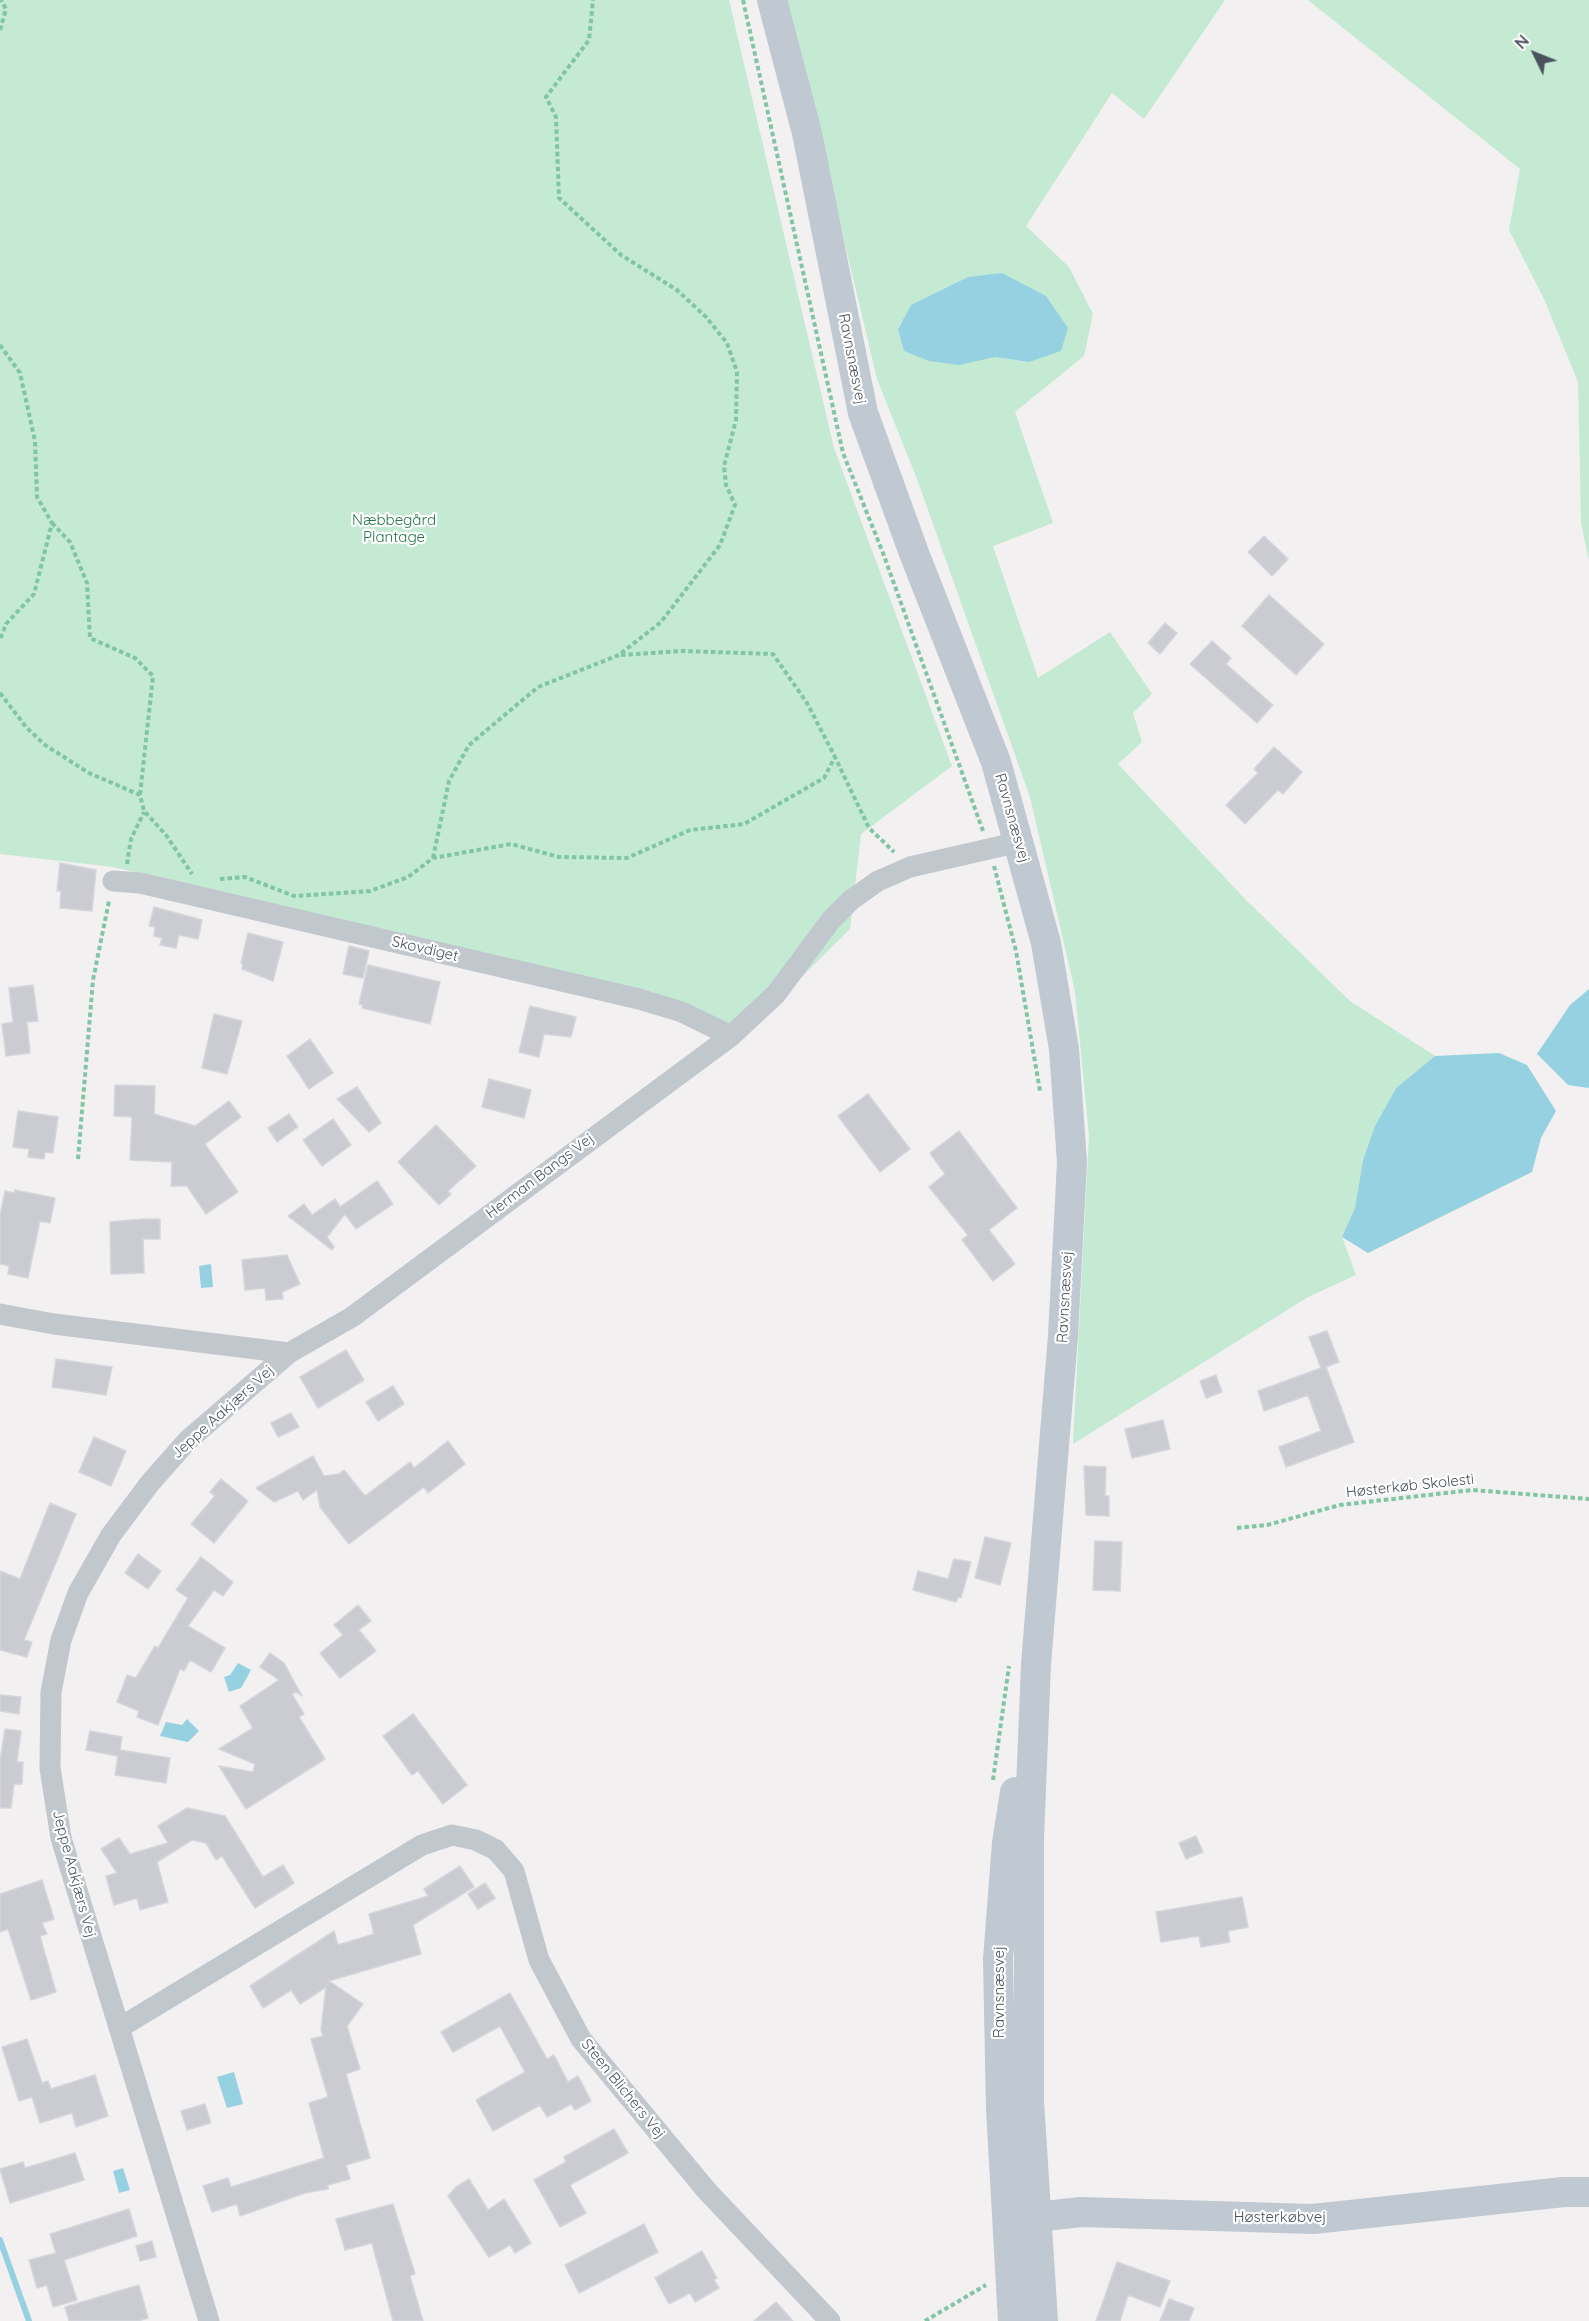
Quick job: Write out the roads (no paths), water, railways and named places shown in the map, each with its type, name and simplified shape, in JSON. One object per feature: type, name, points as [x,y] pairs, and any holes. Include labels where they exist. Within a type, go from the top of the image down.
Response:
[{"type":"main road","name":"Ravnsnæsvej","points":[[772,0],[807,133],[863,413],[914,553],[996,762],[1046,943],[1064,1049],[1072,1162],[1063,1335],[1022,1664],[998,1959],[1006,2220],[1013,2321]]},
{"type":"main road","name":"Ravnsnæsvej","points":[[1022,1664],[1029,1850],[1029,2101],[1044,2321]]},
{"type":"main road","name":"Høsterkøbvej","points":[[1006,2220],[1081,2212],[1313,2219],[1564,2192],[1589,2192]]},
{"type":"street","name":"Herman Bangs Vej","points":[[289,1353],[352,1317],[731,1036],[776,994],[831,920],[851,900],[879,881],[910,867],[1019,842]]},
{"type":"street","name":"Skovdiget","points":[[113,881],[140,883],[639,999],[682,1012],[731,1036]]},
{"type":"street","points":[[0,1314],[54,1324],[289,1353]]},
{"type":"street","name":"Jeppe Aakjærs Vej","points":[[209,2321],[61,1838],[50,1768],[51,1692],[61,1640],[78,1593],[111,1535],[150,1483],[188,1440],[289,1353]]},
{"type":"street","name":"Steen Blichers Vej","points":[[119,2028],[422,1845],[452,1835],[476,1840],[496,1850],[514,1871],[539,1960],[582,2038],[707,2191],[830,2321]]},
{"type":"water","points":[[1002,273],[1046,296],[1068,328],[1061,351],[1029,362],[995,357],[959,365],[929,361],[904,351],[898,329],[911,305],[968,277]]},
{"type":"water","points":[[1589,989],[1589,1088],[1568,1085],[1537,1054],[1570,1005]]},
{"type":"water","points":[[1499,1053],[1527,1065],[1556,1111],[1541,1138],[1532,1172],[1368,1253],[1342,1237],[1355,1208],[1363,1160],[1375,1126],[1396,1088],[1435,1056]]},
{"type":"water","points":[[211,1264],[213,1287],[201,1288],[199,1266]]},
{"type":"water","points":[[238,1663],[251,1670],[241,1688],[229,1692],[224,1677],[230,1675]]},
{"type":"water","points":[[187,1719],[199,1731],[188,1742],[160,1736],[166,1722],[182,1725]]},
{"type":"water","points":[[234,2072],[243,2104],[227,2108],[217,2077]]},
{"type":"water","points":[[123,2168],[130,2190],[119,2193],[113,2171]]},
{"type":"waterway","points":[[0,2240],[29,2321]]},
{"type":"park label","name":"Næbbegård Plantage","points":[[394,528]]}]
